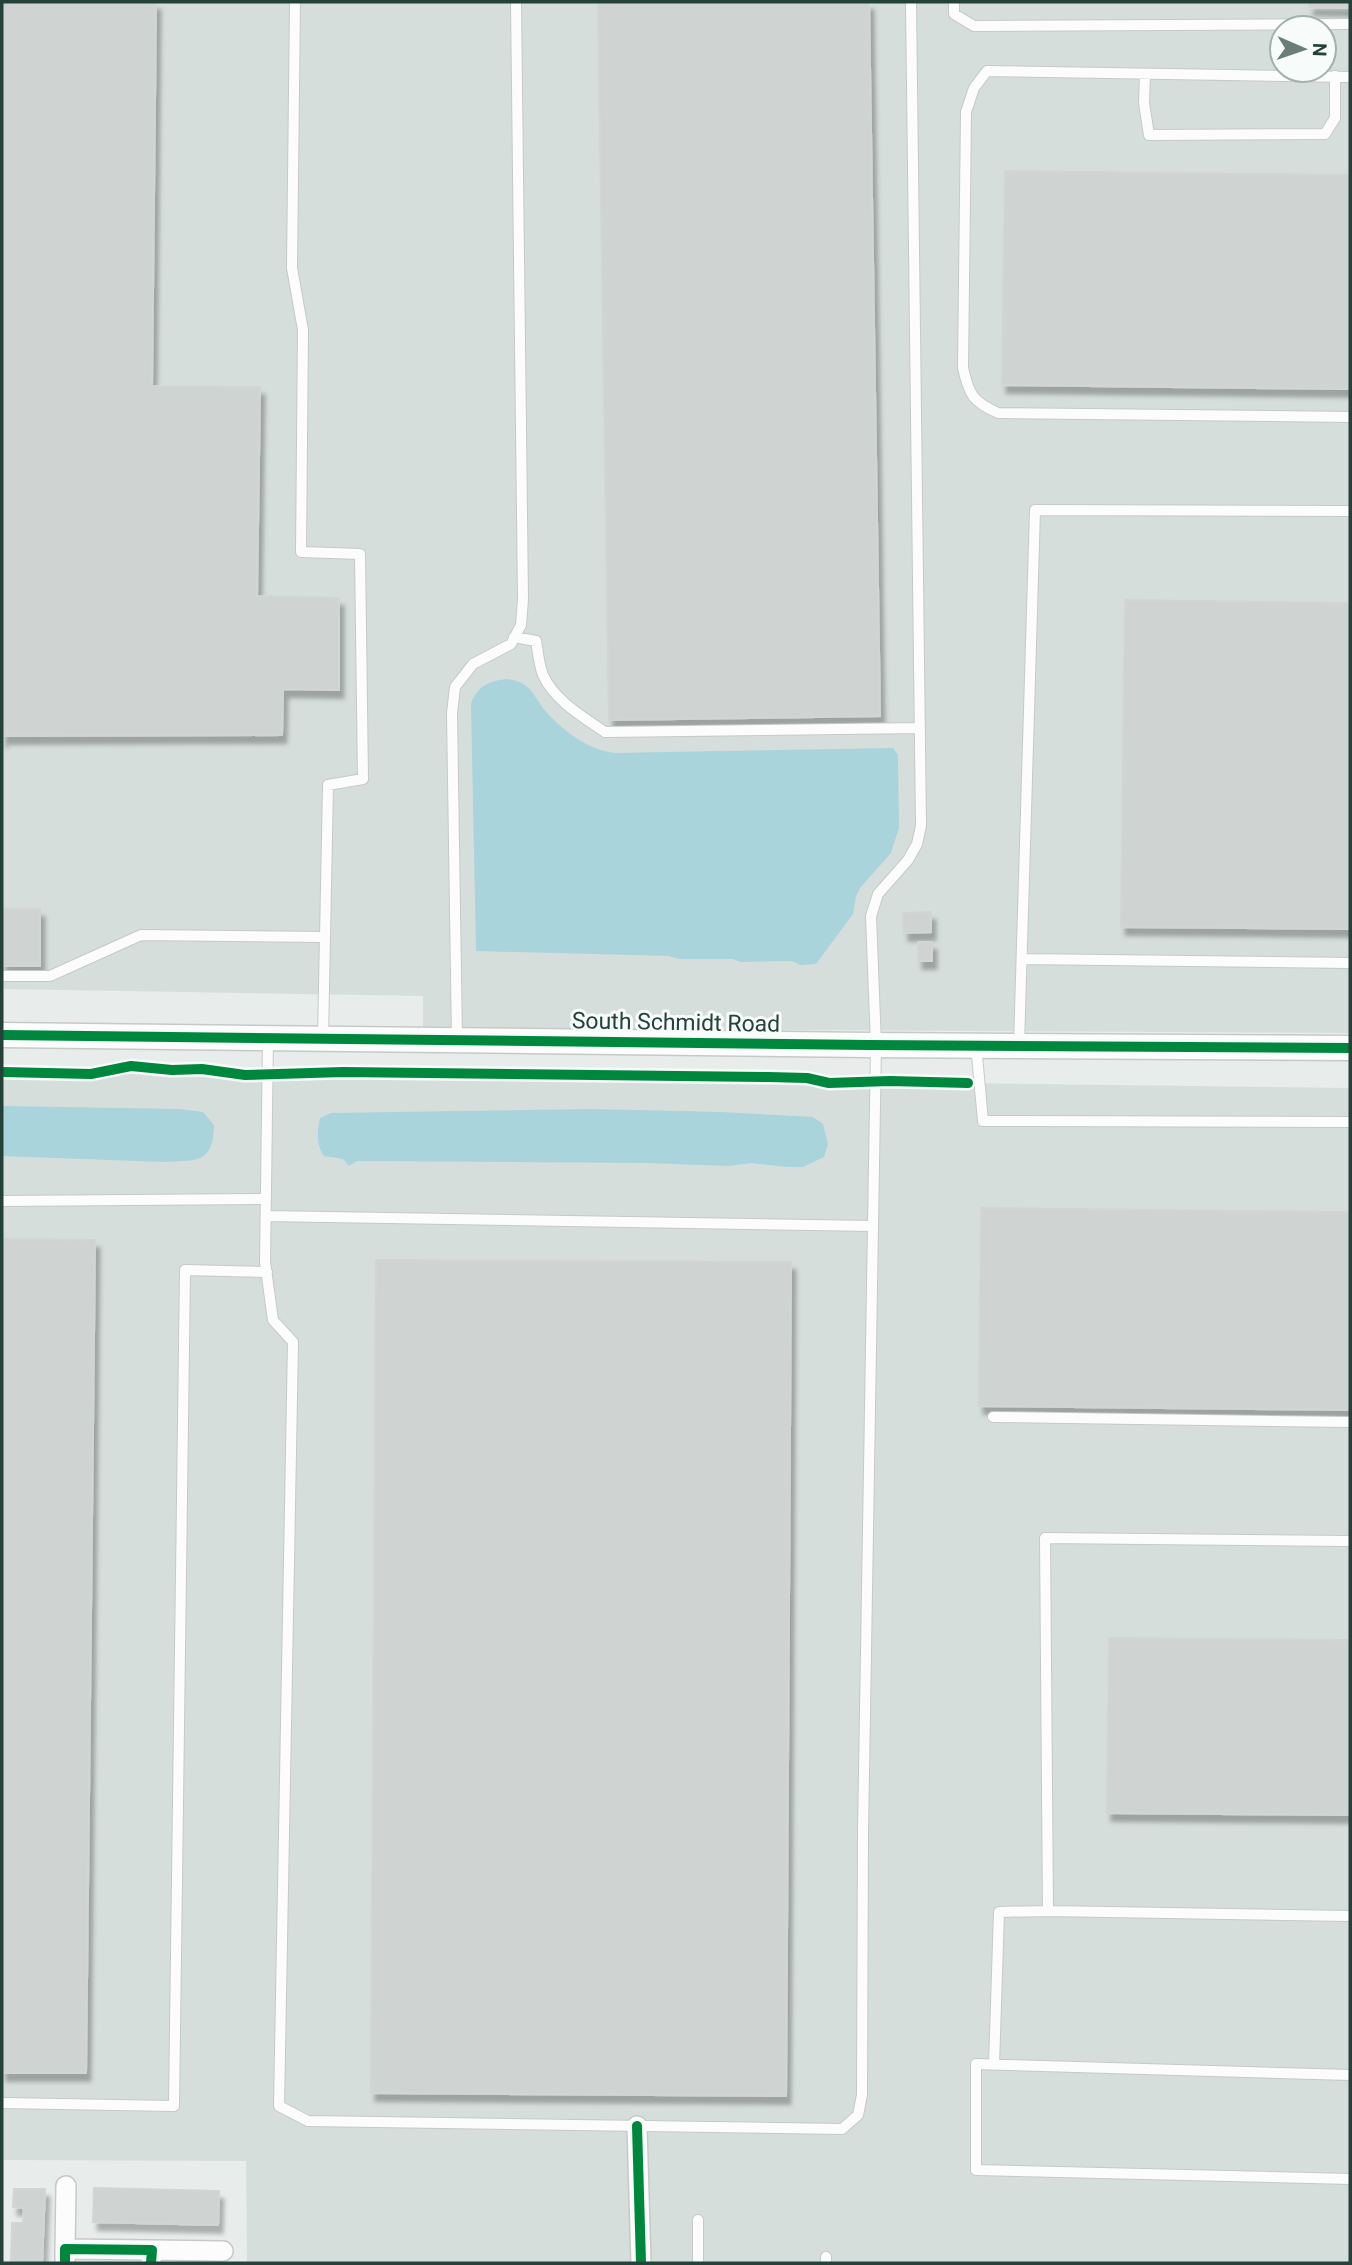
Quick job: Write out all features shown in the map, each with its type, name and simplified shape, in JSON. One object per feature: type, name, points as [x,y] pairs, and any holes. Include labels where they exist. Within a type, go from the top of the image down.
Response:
[{"type":"street","name":"South Schmidt Road","points":[[2,1035],[1350,1048]]},
{"type":"street","points":[[636,2126],[641,2263]]},
{"type":"street","points":[[66,2186],[65,2256],[151,2257],[223,2252]]},
{"type":"lane","points":[[295,2],[292,268],[303,330],[302,552],[360,554],[363,779],[328,785],[323,1039]]},
{"type":"lane","points":[[457,1041],[452,713],[455,688],[473,664],[511,644],[520,625],[523,599],[516,2]]},
{"type":"lane","points":[[268,1038],[267,1272],[273,1320],[293,1342],[279,2106],[308,2121],[842,2129],[858,2115],[862,2095],[864,2038],[863,1833],[876,1045],[871,916],[878,894],[908,860],[917,844],[921,826],[911,2]]},
{"type":"lane","points":[[954,2],[954,14],[974,26],[1350,24]]},
{"type":"lane","points":[[1268,75],[987,71],[974,88],[966,112],[963,368],[967,387],[978,404],[998,413],[1350,417]]},
{"type":"lane","points":[[1145,74],[1144,103],[1149,135],[1325,134],[1335,118],[1335,84]]},
{"type":"lane","points":[[1019,1045],[1035,510],[1350,511]]},
{"type":"lane","points":[[514,637],[536,641],[542,673],[553,692],[606,732],[920,728]]},
{"type":"lane","points":[[2,976],[50,976],[141,934],[325,937]]},
{"type":"lane","points":[[1022,959],[1350,963]]},
{"type":"lane","points":[[976,1045],[983,1121],[1350,1122]]},
{"type":"lane","points":[[2,1201],[266,1199]]},
{"type":"lane","points":[[266,1216],[873,1226]]},
{"type":"lane","points":[[2,2103],[174,2106],[185,1270],[267,1272]]},
{"type":"lane","points":[[993,1418],[1350,1422]]},
{"type":"lane","points":[[1048,1911],[1045,1538],[1350,1541]]},
{"type":"lane","points":[[995,2065],[999,1912],[1350,1916]]},
{"type":"lane","points":[[1350,2075],[975,2064],[976,2170],[1350,2179]]},
{"type":"lane","points":[[698,2220],[698,2263]]},
{"type":"shaded area","points":[[2,2],[1350,2],[1350,1033],[423,1028],[423,996],[2,989]]},
{"type":"shaded area","points":[[2,1071],[1350,1088],[1350,2263],[247,2263],[246,2161],[2,2160]]},
{"type":"water","points":[[506,679],[522,683],[532,691],[549,715],[571,735],[588,745],[615,753],[893,748],[898,755],[899,828],[891,853],[860,888],[853,914],[816,964],[800,965],[792,961],[679,959],[668,956],[476,951],[471,704],[484,686]]},
{"type":"water","points":[[2,1106],[180,1109],[203,1112],[214,1125],[213,1138],[207,1153],[186,1161],[2,1156]]},
{"type":"water","points":[[592,1109],[813,1117],[823,1124],[828,1144],[824,1157],[803,1167],[751,1163],[730,1166],[357,1161],[349,1166],[343,1159],[324,1156],[318,1138],[320,1118],[331,1113]]},
{"type":"building","points":[[2,2],[156,2],[152,386],[260,387],[257,596],[339,598],[339,690],[283,689],[282,735],[2,736]]},
{"type":"building","points":[[598,2],[869,2],[880,716],[609,720]]},
{"type":"building","points":[[1310,2],[1350,2],[1350,8],[1309,7]]},
{"type":"building","points":[[1005,171],[1350,175],[1350,389],[1002,385]]},
{"type":"building","points":[[1125,600],[1350,603],[1350,929],[1121,927]]},
{"type":"building","points":[[2,909],[40,909],[40,966],[2,966]]},
{"type":"building","points":[[931,912],[931,932],[904,933],[903,913]]},
{"type":"building","points":[[918,942],[932,942],[932,961],[918,961]]},
{"type":"building","points":[[981,1208],[1350,1212],[1350,1410],[979,1406]]},
{"type":"building","points":[[2,1239],[95,1240],[86,2073],[2,2073]]},
{"type":"building","points":[[376,1260],[791,1262],[786,2096],[371,2093]]},
{"type":"building","points":[[1109,1638],[1350,1640],[1350,1815],[1107,1813]]},
{"type":"building","points":[[94,2188],[219,2191],[218,2225],[93,2222]]},
{"type":"building","points":[[14,2189],[45,2189],[42,2263],[11,2263],[12,2223],[23,2223],[24,2208],[13,2207]]},
{"type":"cycle path","points":[[2,1035],[1350,1048]]},
{"type":"cycle path","points":[[2,1072],[91,1074],[131,1066],[172,1070],[202,1069],[245,1075],[343,1072],[769,1077],[807,1078],[829,1083],[968,1083]]},
{"type":"cycle path","points":[[637,2126],[641,2263]]},
{"type":"cycle path","points":[[65,2263],[65,2249],[152,2250],[151,2263]]}]
